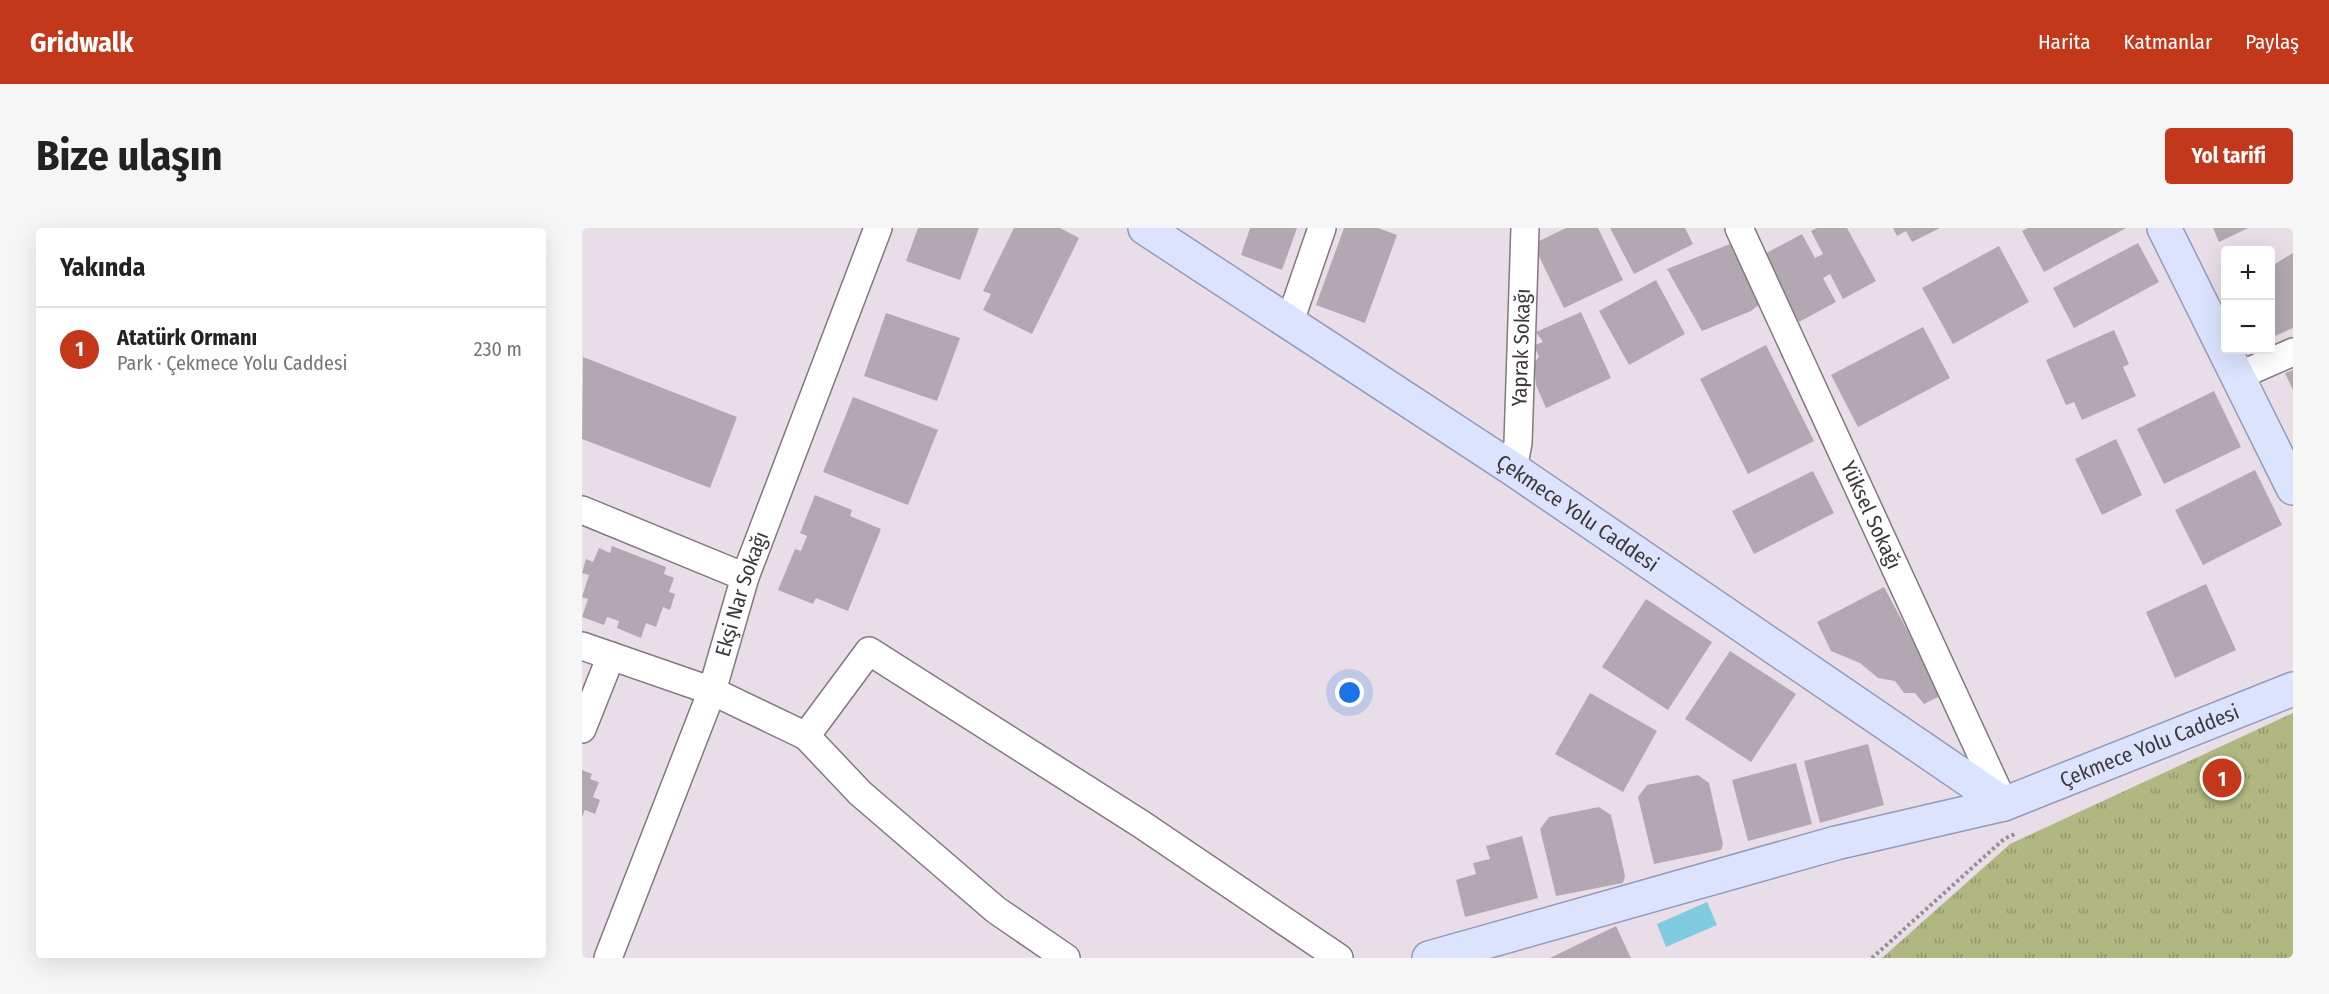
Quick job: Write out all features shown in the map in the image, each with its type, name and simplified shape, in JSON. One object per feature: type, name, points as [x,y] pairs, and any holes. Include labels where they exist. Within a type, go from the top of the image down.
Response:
[{"type":"main road","name":"Çekmece Yolu Caddesi","points":[[1145,228],[1513,469],[2004,804]]},
{"type":"main road","points":[[2164,228],[2293,488]]},
{"type":"main road","name":"Çekmece Yolu Caddesi","points":[[1429,958],[1836,843],[2004,804],[2293,689]]},
{"type":"street","name":"Ekşi Nar Sokağı","points":[[608,958],[712,690],[745,578],[878,228]]},
{"type":"street","points":[[1289,324],[1322,228]]},
{"type":"street","name":"Yaprak Sokağı","points":[[1513,469],[1518,443],[1525,228]]},
{"type":"street","name":"Yüksel Sokağı","points":[[1738,228],[2004,804]]},
{"type":"street","points":[[2238,376],[2293,351]]},
{"type":"street","points":[[582,510],[745,578]]},
{"type":"street","points":[[582,646],[712,690],[806,736],[860,793],[996,910],[1066,958]]},
{"type":"street","points":[[806,736],[870,651],[1140,824],[1339,958]]},
{"type":"street","points":[[582,729],[611,656]]},
{"type":"path","points":[[1872,958],[2004,839],[2026,829]]},
{"type":"green space","points":[[2293,713],[2293,958],[1882,958],[2010,844]]},
{"type":"water","points":[[1707,902],[1717,925],[1666,947],[1657,924]]},
{"type":"building","points":[[918,228],[979,228],[960,280],[906,261]]},
{"type":"building","points":[[1014,228],[1060,228],[1079,238],[1032,334],[983,310],[991,294],[983,291]]},
{"type":"building","points":[[1250,228],[1297,228],[1282,270],[1241,255]]},
{"type":"building","points":[[1344,228],[1378,228],[1397,235],[1365,323],[1316,305]]},
{"type":"building","points":[[1566,228],[1598,228],[1623,280],[1564,308],[1533,244]]},
{"type":"building","points":[[1610,228],[1685,228],[1693,244],[1634,274]]},
{"type":"building","points":[[1817,228],[1847,228],[1876,281],[1843,299],[1830,274],[1823,278],[1836,302],[1799,322],[1763,255],[1802,234],[1815,258],[1823,254],[1811,231]]},
{"type":"building","points":[[1893,228],[1940,228],[1912,242],[1906,231],[1897,236]]},
{"type":"building","points":[[2028,228],[2126,228],[2044,272],[2022,231]]},
{"type":"building","points":[[2213,228],[2248,228],[2219,242]]},
{"type":"building","points":[[2138,243],[2159,282],[2074,328],[2053,288]]},
{"type":"building","points":[[1730,244],[1759,297],[1760,304],[1751,311],[1702,331],[1667,269]]},
{"type":"building","points":[[1999,246],[2029,302],[1953,344],[1922,288]]},
{"type":"building","points":[[2293,253],[2293,328],[2275,336],[2275,300],[2275,264]]},
{"type":"building","points":[[1656,280],[1685,334],[1629,365],[1599,311]]},
{"type":"building","points":[[1581,312],[1611,378],[1546,408],[1536,385],[1534,363],[1539,357],[1534,345],[1543,342],[1536,332]]},
{"type":"building","points":[[886,313],[960,338],[937,401],[864,376]]},
{"type":"building","points":[[1923,327],[1950,378],[1858,427],[1831,375]]},
{"type":"building","points":[[2114,330],[2129,364],[2123,367],[2136,396],[2082,420],[2074,402],[2066,405],[2046,360]]},
{"type":"building","points":[[1766,345],[1814,441],[1748,474],[1700,379]]},
{"type":"building","points":[[583,357],[737,417],[710,488],[582,439]]},
{"type":"building","points":[[2293,370],[2293,390],[2285,373]]},
{"type":"building","points":[[2214,391],[2241,447],[2164,484],[2137,429]]},
{"type":"building","points":[[853,397],[938,430],[908,505],[823,472]]},
{"type":"building","points":[[2116,439],[2142,495],[2102,515],[2075,459]]},
{"type":"building","points":[[2255,470],[2282,525],[2203,565],[2175,510]]},
{"type":"building","points":[[1813,471],[1834,513],[1754,554],[1732,511]]},
{"type":"building","points":[[815,495],[852,510],[850,516],[881,529],[848,611],[816,598],[813,604],[778,590],[795,549],[801,551],[807,536],[800,533]]},
{"type":"building","points":[[612,546],[666,567],[664,574],[674,578],[669,592],[675,594],[670,610],[663,607],[656,627],[646,623],[641,638],[617,628],[619,621],[607,617],[604,625],[582,617],[588,599],[582,597],[589,575],[582,573],[586,559],[593,562],[599,548],[610,553]]},
{"type":"building","points":[[2206,584],[2236,650],[2175,678],[2146,612]]},
{"type":"building","points":[[1884,587],[1942,695],[1924,704],[1915,693],[1904,693],[1895,681],[1878,678],[1860,663],[1831,651],[1817,622]]},
{"type":"building","points":[[1646,599],[1712,642],[1668,710],[1602,667]]},
{"type":"building","points":[[1730,651],[1796,694],[1751,762],[1685,719]]},
{"type":"building","points":[[1590,693],[1657,731],[1623,792],[1555,754]]},
{"type":"building","points":[[1868,744],[1884,805],[1820,823],[1804,761]]},
{"type":"building","points":[[1796,763],[1812,824],[1748,841],[1732,780]]},
{"type":"building","points":[[582,770],[592,774],[590,779],[599,782],[593,797],[600,800],[595,814],[585,810],[582,817]]},
{"type":"building","points":[[1698,775],[1709,783],[1723,844],[1721,850],[1654,864],[1638,797],[1647,785]]},
{"type":"building","points":[[1599,807],[1611,815],[1625,876],[1623,883],[1556,896],[1540,829],[1549,817]]},
{"type":"building","points":[[1522,836],[1538,898],[1465,917],[1456,880],[1476,874],[1473,863],[1490,859],[1486,846]]},
{"type":"building","points":[[1616,926],[1631,958],[1550,958]]},
{"type":"place","name":"Atatürk Ormanı","points":[[2222,778]]}]
